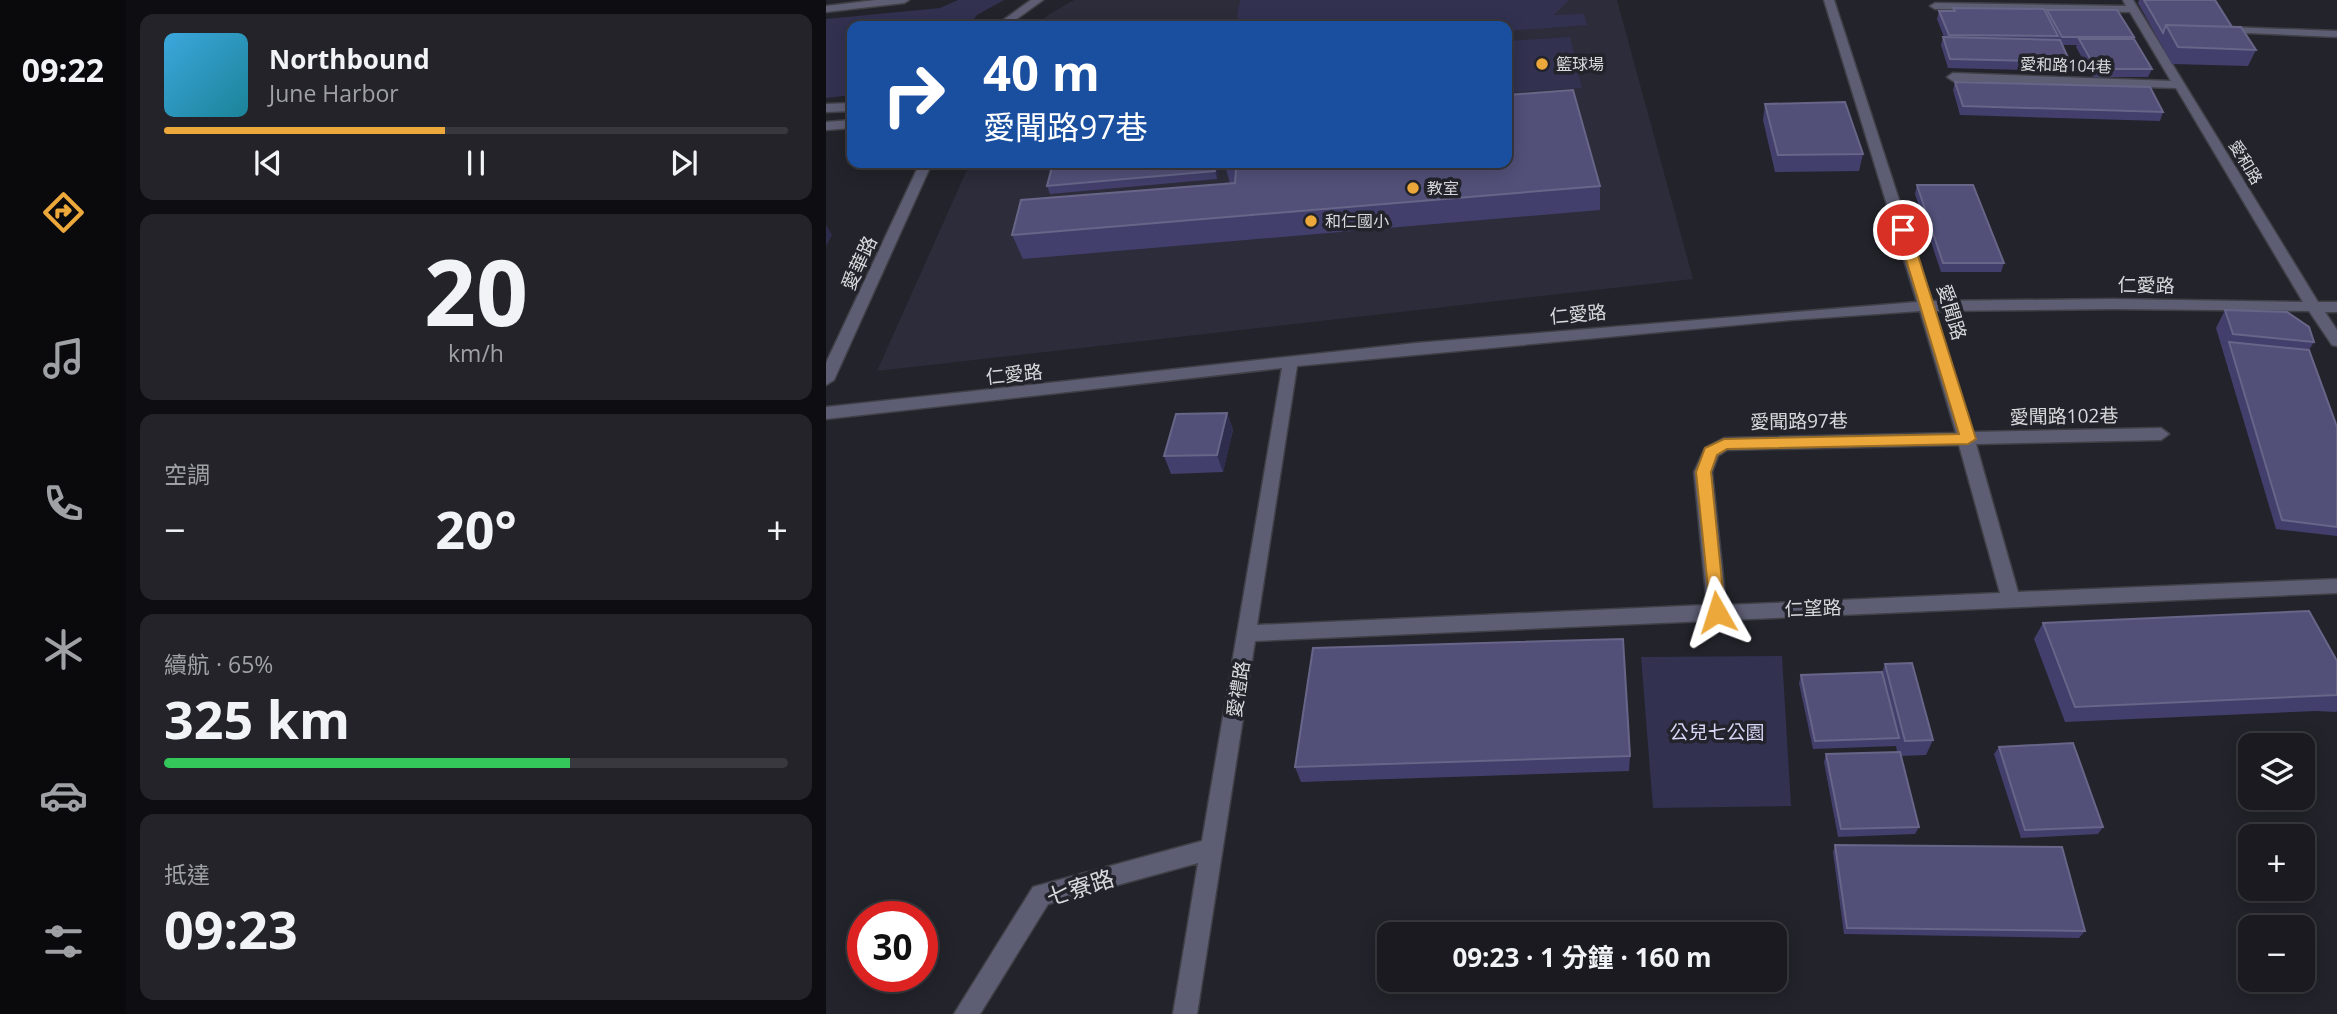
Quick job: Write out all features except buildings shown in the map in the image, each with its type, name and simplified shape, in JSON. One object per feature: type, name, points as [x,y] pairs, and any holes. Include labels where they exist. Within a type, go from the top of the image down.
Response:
[{"type":"street","points":[[826,9],[904,0]]},
{"type":"street","points":[[1007,21],[1038,0]]},
{"type":"street","name":"愛聞路","points":[[1829,0],[1928,306],[1968,439],[2011,600]]},
{"type":"street","points":[[1935,6],[2131,4]]},
{"type":"street","name":"愛和路","points":[[2131,4],[2337,341]]},
{"type":"street","points":[[2229,30],[2337,34]]},
{"type":"street","name":"愛和路104巷","points":[[1953,77],[2179,85]]},
{"type":"street","points":[[826,108],[847,107]]},
{"type":"street","points":[[826,126],[847,124]]},
{"type":"street","name":"愛華路","points":[[826,380],[924,168]]},
{"type":"street","name":"仁愛路","points":[[826,413],[1471,343],[1928,306],[2113,304],[2337,307]]},
{"type":"street","name":"愛禮路","points":[[1185,1014],[1290,364]]},
{"type":"street","name":"愛聞路102巷","points":[[1968,439],[2161,434]]},
{"type":"street","name":"愛聞路97巷","points":[[1717,612],[1703,472],[1711,452],[1724,444],[1968,439]]},
{"type":"street","name":"仁望路","points":[[1247,633],[2337,586]]},
{"type":"street","name":"七寮路","points":[[966,1014],[1041,895],[1211,849]]},
{"type":"shaded area","name":"和仁國小","points":[[1074,0],[1617,0],[1693,279],[877,371],[968,168],[1512,168],[1512,21],[1042,21]]},
{"type":"green space","points":[[958,0],[1004,0],[977,15],[973,21],[847,21],[847,96],[826,98],[826,19],[940,8]]},
{"type":"green space","points":[[1240,0],[1569,0],[1554,15],[1584,14],[1587,25],[1512,31],[1512,21],[1240,21],[1237,16]]},
{"type":"green space","name":"籃球場","points":[[1570,37],[1582,88],[1512,93],[1512,41]]},
{"type":"green space","name":"公兒七公園","points":[[1782,656],[1791,806],[1653,808],[1641,657]]},
{"type":"place","name":"籃球場","points":[[1542,64]]},
{"type":"place","name":"教室","points":[[1413,188]]},
{"type":"place","name":"和仁國小","points":[[1311,221]]},
{"type":"route","points":[[1717,612],[1703,472],[1711,452],[1724,444],[1968,439],[1903,230]]}]
